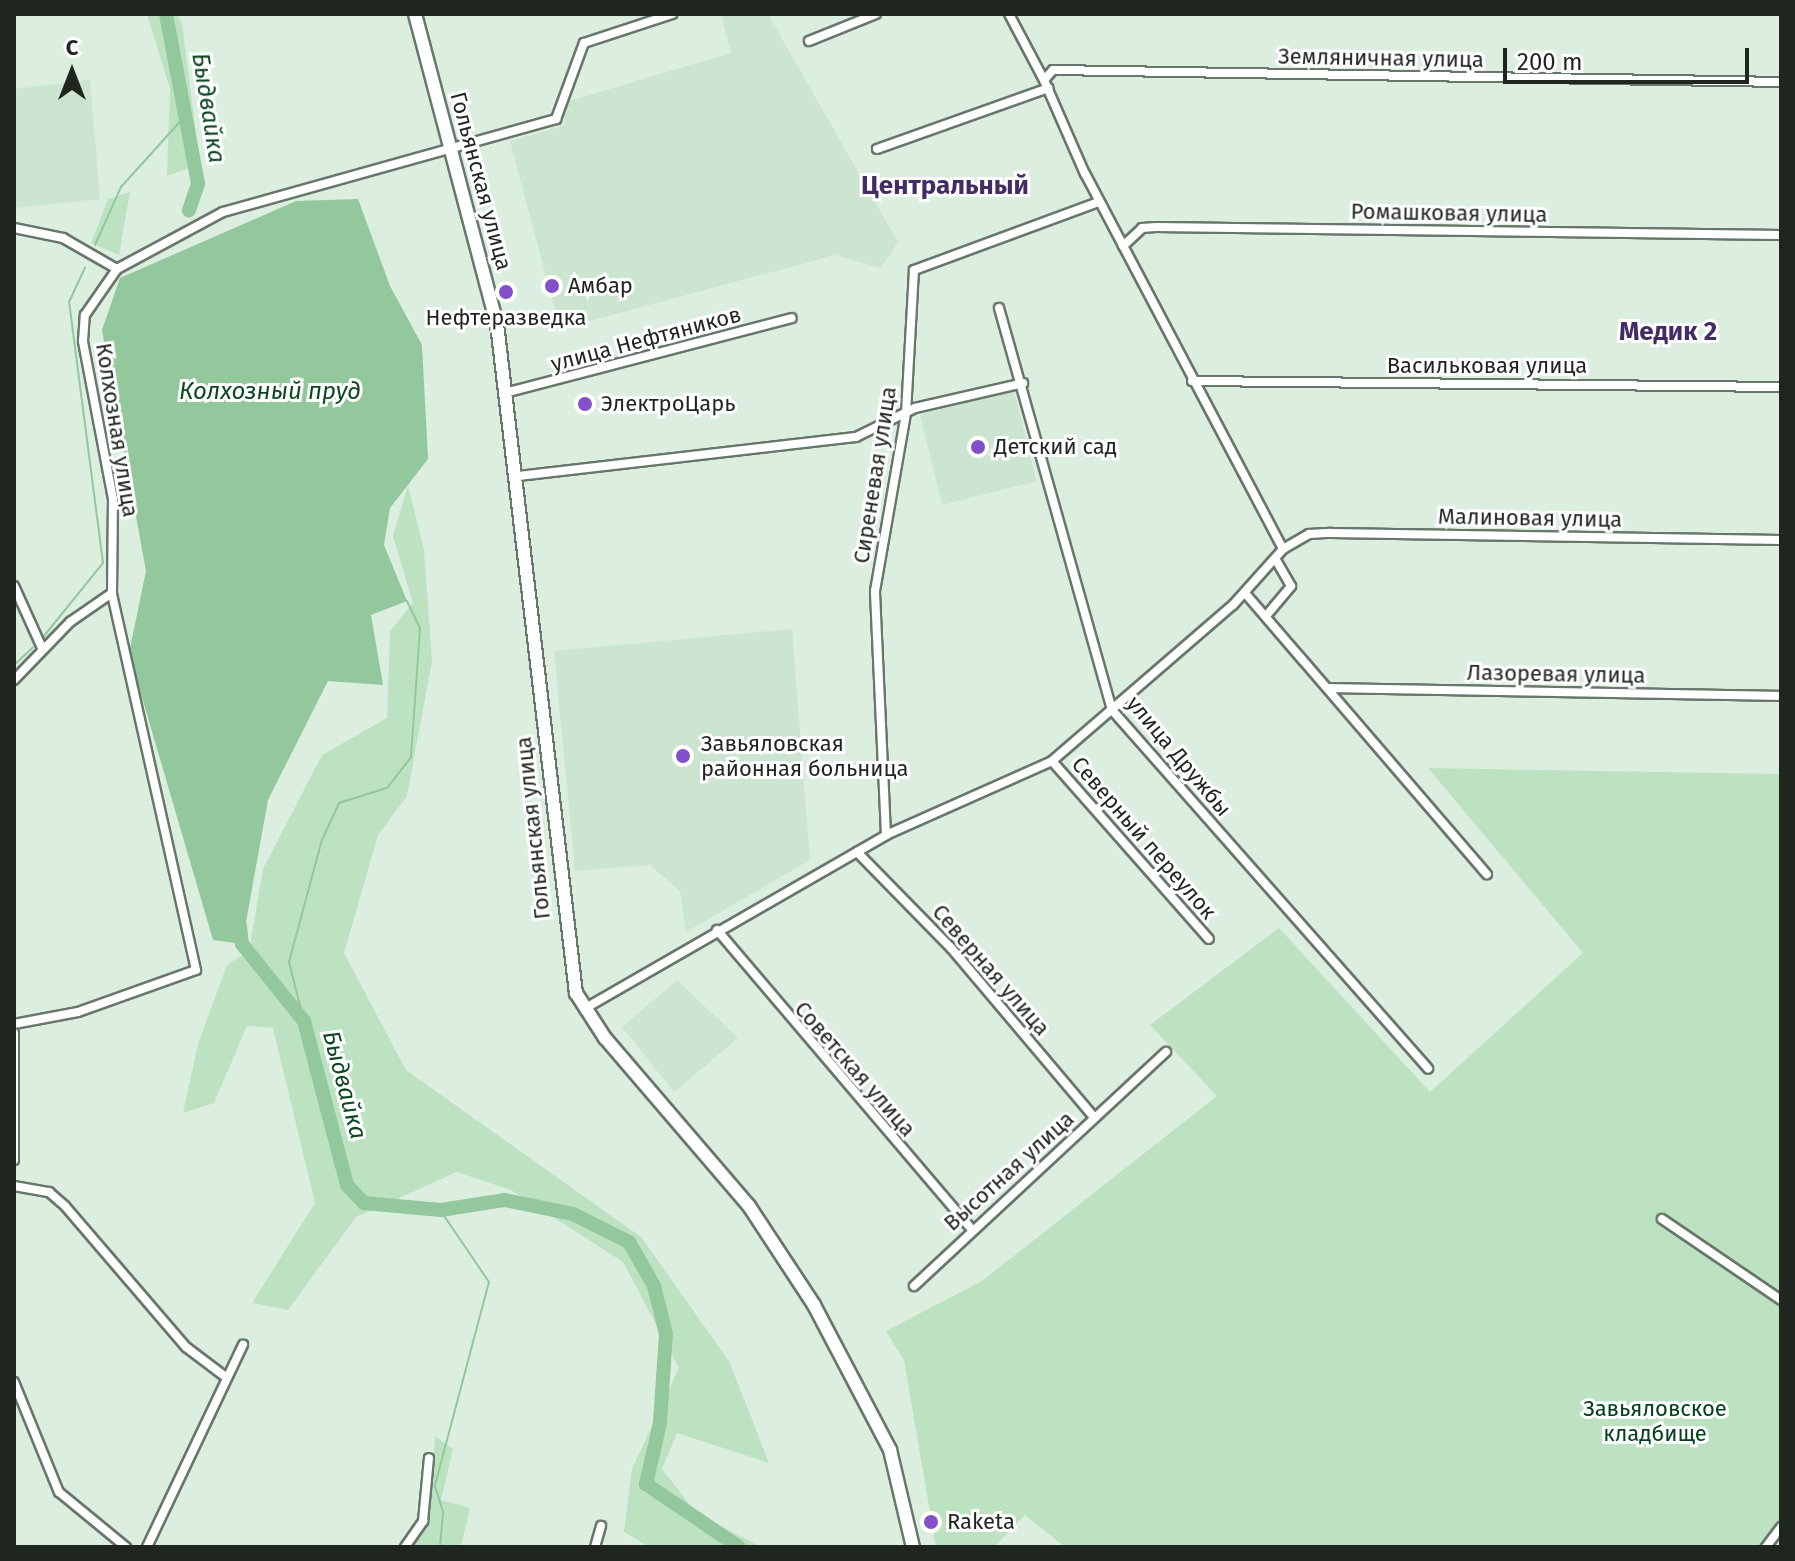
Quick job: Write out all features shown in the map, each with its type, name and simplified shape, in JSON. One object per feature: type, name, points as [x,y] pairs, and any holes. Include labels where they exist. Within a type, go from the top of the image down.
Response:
[{"type":"main road","name":"Гольянская улица","points":[[415,14],[453,154],[508,392],[565,940],[584,1009],[749,1206],[814,1305],[890,1450],[913,1547]]},
{"type":"street","name":"Колхозная улица","points":[[14,1024],[78,1012],[196,970],[112,593],[113,499],[83,341],[85,315],[117,269],[223,212],[453,154],[556,119],[584,43],[672,14]]},
{"type":"street","points":[[809,41],[876,14]]},
{"type":"street","points":[[584,1009],[886,835],[1052,761],[1245,593],[1283,549],[1099,202],[1046,84],[1009,14]]},
{"type":"street","name":"Земляничная улица","points":[[1046,84],[1060,68],[1077,72],[1781,82]]},
{"type":"street","points":[[877,149],[1046,84]]},
{"type":"street","name":"Сиреневая улица","points":[[886,835],[875,591],[906,413],[914,270],[1099,202]]},
{"type":"street","name":"Ромашковая улица","points":[[1123,246],[1142,228],[1156,227],[1781,235]]},
{"type":"street","points":[[14,228],[63,238],[117,269]]},
{"type":"street","name":"улица Дружбы","points":[[999,308],[1023,383],[1112,710],[1428,1068]]},
{"type":"street","name":"улица Нефтяников","points":[[508,392],[792,318]]},
{"type":"street","name":"Васильковая улица","points":[[1192,381],[1781,387]]},
{"type":"street","points":[[518,476],[856,437],[906,413],[1023,383]]},
{"type":"street","name":"Малиновая улица","points":[[1283,549],[1319,533],[1781,540]]},
{"type":"street","points":[[1266,616],[1291,586],[1276,560]]},
{"type":"street","points":[[14,586],[42,648]]},
{"type":"street","points":[[14,680],[42,648],[112,593]]},
{"type":"street","points":[[1245,593],[1330,688],[1487,874]]},
{"type":"street","name":"Лазоревая улица","points":[[1330,688],[1781,696]]},
{"type":"street","name":"Северный переулок","points":[[1052,761],[1209,939]]},
{"type":"street","name":"Северная улица","points":[[857,852],[951,948],[1094,1117]]},
{"type":"street","name":"Советская улица","points":[[717,930],[971,1228]]},
{"type":"street","points":[[14,1033],[14,1160]]},
{"type":"street","name":"Высотная улица","points":[[914,1286],[971,1228],[999,1212],[1094,1117],[1166,1052]]},
{"type":"street","points":[[14,1186],[49,1192],[65,1206],[186,1347],[223,1375]]},
{"type":"street","points":[[1662,1219],[1781,1300]]},
{"type":"street","points":[[147,1547],[223,1375],[243,1345]]},
{"type":"street","points":[[14,1382],[59,1492],[126,1547]]},
{"type":"street","points":[[405,1547],[423,1521],[429,1458]]},
{"type":"street","points":[[595,1547],[601,1526]]},
{"type":"street","points":[[1766,1547],[1781,1527]]},
{"type":"shaded area","points":[[721,14],[768,14],[898,242],[881,268],[835,255],[560,329],[510,141],[566,125],[559,104],[731,53]]},
{"type":"shaded area","points":[[90,80],[100,199],[14,208],[14,89]]},
{"type":"shaded area","name":"Детский сад","points":[[1014,391],[1036,481],[942,505],[920,414]]},
{"type":"shaded area","name":"Завьяловская районная больница","points":[[792,629],[810,860],[686,932],[680,891],[650,865],[575,871],[554,651]]},
{"type":"shaded area","points":[[677,980],[738,1038],[674,1092],[622,1027]]},
{"type":"green space","points":[[147,14],[177,14],[182,24],[200,164],[167,176],[170,89]]},
{"type":"green space","points":[[130,192],[119,255],[91,243],[108,199]]},
{"type":"green space","points":[[408,485],[424,550],[432,661],[407,796],[378,835],[344,953],[406,1070],[641,1237],[729,1361],[769,1463],[677,1433],[662,1469],[698,1515],[762,1547],[649,1547],[624,1532],[632,1469],[679,1368],[623,1262],[511,1190],[457,1172],[356,1217],[288,1310],[252,1303],[315,1203],[273,1028],[247,1026],[214,1103],[183,1113],[198,1044],[227,965],[249,951],[263,869],[322,755],[387,718],[390,631],[413,603],[393,536]]},
{"type":"green space","name":"Завьяловское кладбище","points":[[1428,768],[1781,774],[1781,1524],[1764,1547],[1065,1547],[1025,1515],[994,1547],[936,1547],[904,1360],[886,1331],[982,1281],[1217,1096],[1150,1025],[1279,928],[1430,1092],[1583,953]]},
{"type":"green space","points":[[435,1436],[453,1449],[441,1500],[470,1508],[461,1547],[411,1547],[431,1498]]},
{"type":"water","name":"Колхозный пруд","points":[[358,199],[390,286],[422,345],[428,459],[390,508],[384,545],[407,601],[371,615],[383,685],[328,681],[268,800],[242,944],[213,940],[129,653],[146,571],[102,330],[120,278],[296,201]]},
{"type":"waterway","name":"Быдвайка","points":[[166,14],[198,184],[189,210]]},
{"type":"waterway","points":[[95,245],[121,187],[186,115]]},
{"type":"waterway","points":[[44,636],[103,563],[69,302],[85,267]]},
{"type":"waterway","points":[[304,1021],[289,962],[322,840],[339,803],[387,788],[411,757],[420,628],[407,601]]},
{"type":"waterway","points":[[14,665],[33,647]]},
{"type":"waterway","name":"Быдвайка","points":[[240,926],[242,944],[304,1021],[347,1185],[364,1203],[441,1210],[505,1200],[573,1214],[629,1242],[654,1286],[666,1334],[660,1423],[646,1484],[739,1547]]},
{"type":"waterway","points":[[440,1210],[489,1282],[435,1485],[443,1512],[440,1547]]},
{"type":"place","name":"Амбар","points":[[552,286]]},
{"type":"place","name":"Нефтеразведка","points":[[506,292]]},
{"type":"place","name":"ЭлектроЦарь","points":[[585,404]]},
{"type":"place","name":"Детский сад","points":[[978,447]]},
{"type":"place","name":"Завьяловская районная больница","points":[[683,756]]},
{"type":"place","name":"Raketa","points":[[931,1522]]},
{"type":"district","name":"Центральный","points":[[945,186]]},
{"type":"district","name":"Медик 2","points":[[1668,332]]}]
